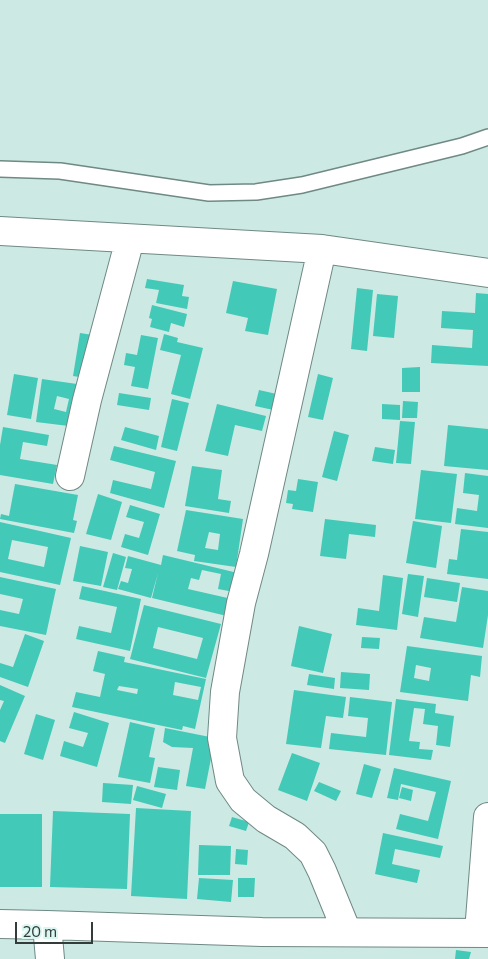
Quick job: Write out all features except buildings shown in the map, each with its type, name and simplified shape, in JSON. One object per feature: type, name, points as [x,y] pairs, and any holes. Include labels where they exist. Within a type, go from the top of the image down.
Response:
[{"type":"street","points":[[0,231],[322,249],[488,273]]},
{"type":"street","points":[[70,476],[130,239]]},
{"type":"street","points":[[322,249],[254,554],[239,612],[225,692],[222,738],[230,781],[243,800],[266,819],[295,836],[313,853],[347,932]]},
{"type":"street","points":[[0,924],[262,932],[484,932],[488,817]]},
{"type":"street","points":[[48,924],[50,959]]},
{"type":"lane","points":[[0,169],[60,171],[209,193],[256,192],[302,185],[462,146],[488,137]]}]
